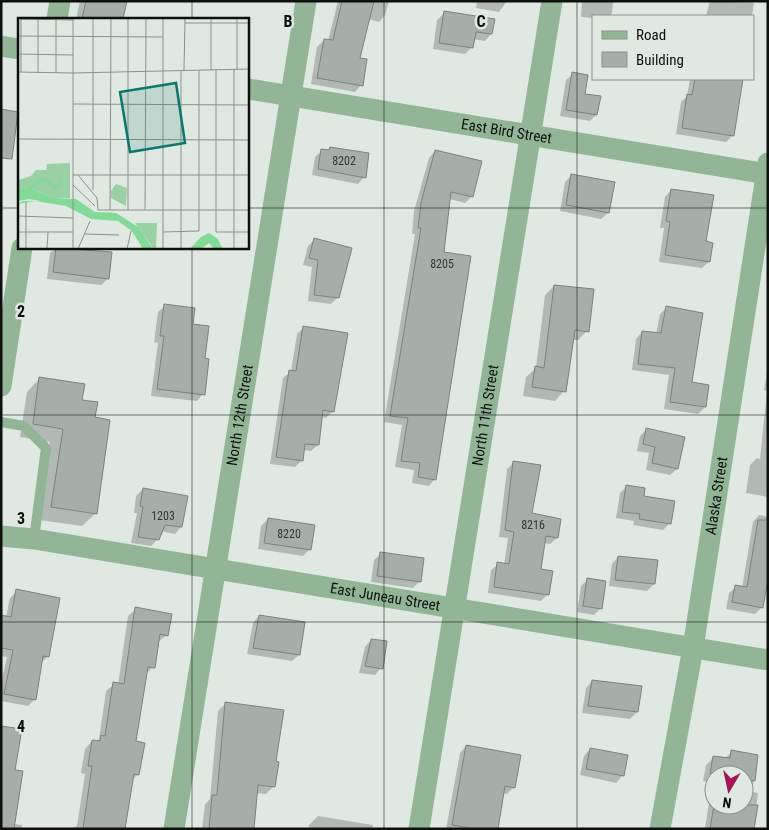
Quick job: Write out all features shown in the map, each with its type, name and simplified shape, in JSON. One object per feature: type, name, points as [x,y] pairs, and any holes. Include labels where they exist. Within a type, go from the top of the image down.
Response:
[{"type":"street","points":[[57,18],[60,1]]},
{"type":"street","name":"North 12th Street","points":[[174,829],[306,1]]},
{"type":"street","name":"North 11th Street","points":[[419,829],[552,1]]},
{"type":"street","points":[[1,46],[18,49]]},
{"type":"street","name":"East Bird Street","points":[[249,89],[531,135],[767,170]]},
{"type":"street","name":"Alaska Street","points":[[660,829],[692,648],[767,170]]},
{"type":"street","points":[[1,386],[22,249]]},
{"type":"street","name":"East Juneau Street","points":[[1,536],[768,660]]},
{"type":"lane","points":[[1,422],[24,426],[46,448],[34,540]]},
{"type":"building","points":[[86,1],[127,1],[123,18],[82,18]]},
{"type":"building","points":[[342,1],[374,1],[360,58],[367,59],[363,86],[317,78],[324,39],[333,40]]},
{"type":"building","points":[[444,11],[495,19],[492,34],[476,32],[473,48],[439,43]]},
{"type":"building","points":[[572,72],[588,75],[585,94],[601,96],[597,115],[566,110]]},
{"type":"building","points":[[695,80],[743,80],[734,136],[682,128],[687,94],[692,95]]},
{"type":"building","points":[[1,109],[18,112],[12,159],[1,158]]},
{"type":"building","points":[[330,147],[369,153],[366,178],[318,169],[321,149],[329,150]]},
{"type":"building","points":[[435,150],[482,161],[473,197],[451,192],[444,252],[471,256],[436,480],[418,477],[420,463],[401,461],[408,418],[390,416],[421,228],[418,228],[421,203]]},
{"type":"building","points":[[571,174],[615,182],[609,213],[566,205]]},
{"type":"building","points":[[671,189],[714,195],[706,241],[713,243],[710,262],[665,255],[670,222],[666,221]]},
{"type":"building","points":[[314,238],[352,248],[339,298],[314,295],[318,260],[309,258]]},
{"type":"building","points":[[56,249],[112,252],[109,279],[53,272]]},
{"type":"building","points":[[554,285],[594,289],[589,332],[575,330],[566,392],[532,387],[535,366],[544,368]]},
{"type":"building","points":[[164,304],[195,308],[193,324],[209,326],[205,358],[209,359],[205,395],[157,389],[164,336],[160,336]]},
{"type":"building","points":[[666,306],[703,313],[692,382],[709,385],[706,407],[670,402],[675,368],[638,364],[642,331],[661,333]]},
{"type":"building","points":[[303,326],[348,333],[334,412],[323,410],[319,445],[305,444],[303,461],[276,457],[289,370],[296,371]]},
{"type":"building","points":[[39,377],[85,384],[82,400],[98,402],[95,417],[110,420],[97,514],[51,507],[63,429],[33,424]]},
{"type":"building","points":[[646,428],[685,437],[678,469],[652,463],[655,447],[643,444]]},
{"type":"building","points":[[513,461],[541,465],[532,513],[561,519],[558,538],[546,536],[541,569],[553,571],[549,595],[494,587],[497,562],[509,564],[514,532],[505,530]]},
{"type":"building","points":[[626,485],[645,488],[644,496],[675,501],[671,524],[639,519],[640,514],[622,512]]},
{"type":"building","points":[[143,488],[188,496],[182,527],[165,525],[159,540],[138,537],[143,507],[140,506]]},
{"type":"building","points":[[268,518],[315,525],[311,550],[264,543]]},
{"type":"building","points":[[758,520],[768,520],[768,579],[763,608],[732,602],[735,585],[747,587]]},
{"type":"building","points":[[380,552],[424,558],[421,582],[377,576]]},
{"type":"building","points":[[618,556],[658,560],[655,584],[615,580]]},
{"type":"building","points":[[587,578],[606,581],[602,609],[583,606]]},
{"type":"building","points":[[16,589],[60,598],[49,657],[43,656],[36,700],[4,694],[13,650],[1,648],[1,615],[11,617]]},
{"type":"building","points":[[135,607],[172,614],[168,636],[160,634],[155,668],[148,667],[136,741],[145,743],[139,775],[134,774],[125,829],[83,829],[92,766],[88,766],[92,740],[100,741],[101,735],[105,736],[113,682],[124,684]]},
{"type":"building","points":[[259,615],[305,622],[300,655],[253,648]]},
{"type":"building","points":[[371,639],[387,641],[383,669],[365,666]]},
{"type":"building","points":[[592,680],[642,686],[638,712],[588,706]]},
{"type":"building","points":[[225,702],[284,710],[276,761],[279,762],[275,787],[258,785],[254,829],[209,829],[212,795],[217,795]]},
{"type":"building","points":[[1,726],[22,729],[15,770],[23,771],[14,829],[1,829]]},
{"type":"building","points":[[466,745],[521,755],[515,788],[505,786],[498,829],[475,829],[452,825]]},
{"type":"building","points":[[590,748],[628,755],[624,776],[586,769]]},
{"type":"building","points":[[731,750],[758,755],[755,781],[754,765],[712,765],[713,756],[730,758]]},
{"type":"building","points":[[754,805],[758,805],[754,829],[710,829],[712,815],[754,815]]}]
